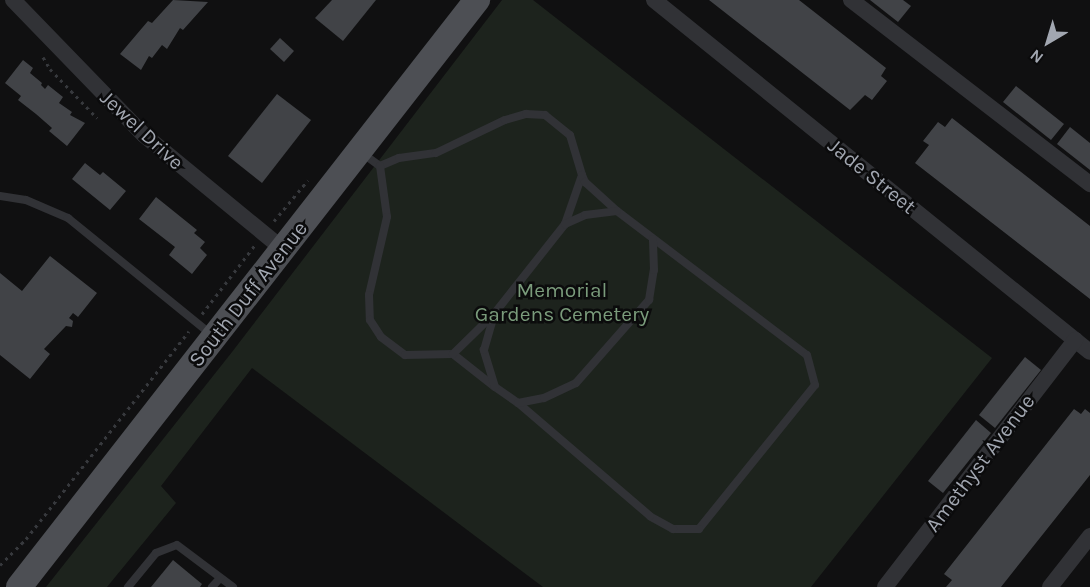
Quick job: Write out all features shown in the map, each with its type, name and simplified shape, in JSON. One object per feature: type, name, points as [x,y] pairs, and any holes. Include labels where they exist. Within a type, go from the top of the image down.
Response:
[{"type":"main road","name":"South Duff Avenue","points":[[19,587],[477,0]]},
{"type":"street","name":"Jewel Drive","points":[[13,0],[144,135],[283,249]]},
{"type":"street","name":"Jade Street","points":[[654,0],[1090,352]]},
{"type":"street","points":[[851,0],[1090,184]]},
{"type":"street","name":"Amethyst Avenue","points":[[885,587],[1075,340]]},
{"type":"street","points":[[1050,587],[1090,537]]},
{"type":"lane","points":[[359,152],[380,166],[387,217],[369,295],[370,320],[381,337],[405,355],[453,354],[518,403],[650,516],[673,529],[699,529],[815,385],[807,355],[617,211],[585,182],[570,135],[545,116],[526,114],[505,120],[436,153],[399,158],[380,166]]},
{"type":"lane","points":[[453,354],[494,314],[565,224],[582,175]]},
{"type":"lane","points":[[0,196],[26,200],[68,218],[214,338]]},
{"type":"lane","points":[[565,224],[585,215],[617,211]]},
{"type":"lane","points":[[518,403],[544,398],[576,383],[649,300],[654,270],[653,239]]},
{"type":"lane","points":[[494,314],[484,350],[495,387]]},
{"type":"lane","points":[[128,587],[156,553],[177,545],[232,587]]},
{"type":"lane","points":[[212,587],[220,578]]},
{"type":"path","points":[[41,54],[50,69],[98,118]]},
{"type":"path","points":[[206,310],[253,248]]},
{"type":"path","points":[[0,565],[26,538],[189,332]]},
{"type":"green space","name":"Memorial Gardens Cemetery","points":[[502,0],[533,0],[992,358],[811,587],[543,587],[252,368],[161,486],[176,503],[107,587],[46,587],[232,352]]},
{"type":"building","points":[[173,0],[208,2],[183,30],[180,28],[167,49],[162,45],[152,58],[149,56],[141,70],[120,54],[148,21],[152,23]]},
{"type":"building","points":[[332,0],[376,0],[343,41],[315,18]]},
{"type":"building","points":[[709,0],[799,0],[886,68],[881,76],[887,81],[872,100],[865,95],[850,110]]},
{"type":"building","points":[[870,0],[903,0],[911,6],[898,22]]},
{"type":"building","points":[[280,38],[294,51],[284,62],[270,49]]},
{"type":"building","points":[[23,60],[33,68],[30,73],[42,83],[45,89],[48,85],[63,97],[59,103],[72,112],[70,115],[85,123],[67,146],[49,131],[52,128],[18,100],[21,96],[5,83]]},
{"type":"building","points":[[1016,86],[1064,124],[1051,140],[1003,102]]},
{"type":"building","points":[[277,94],[311,120],[262,183],[228,156]]},
{"type":"building","points":[[952,118],[1090,226],[1090,299],[915,163],[929,145],[923,141],[938,122],[945,127]]},
{"type":"building","points":[[1070,127],[1090,143],[1090,170],[1057,144]]},
{"type":"building","points":[[85,163],[100,175],[103,172],[126,191],[110,210],[72,179]]},
{"type":"building","points":[[156,197],[197,230],[194,233],[205,242],[200,248],[207,255],[192,274],[169,255],[175,247],[139,219]]},
{"type":"building","points":[[50,256],[97,293],[78,317],[73,313],[69,318],[73,321],[72,327],[66,326],[44,349],[50,354],[30,379],[0,355],[0,273],[22,291]]},
{"type":"building","points":[[1025,357],[1041,370],[995,428],[979,415]]},
{"type":"building","points":[[1074,409],[1081,414],[1085,409],[1090,413],[1090,475],[1001,587],[946,587],[952,580],[944,574]]},
{"type":"building","points":[[976,420],[991,433],[943,493],[928,481]]},
{"type":"building","points":[[173,560],[202,584],[200,587],[151,587]]}]
